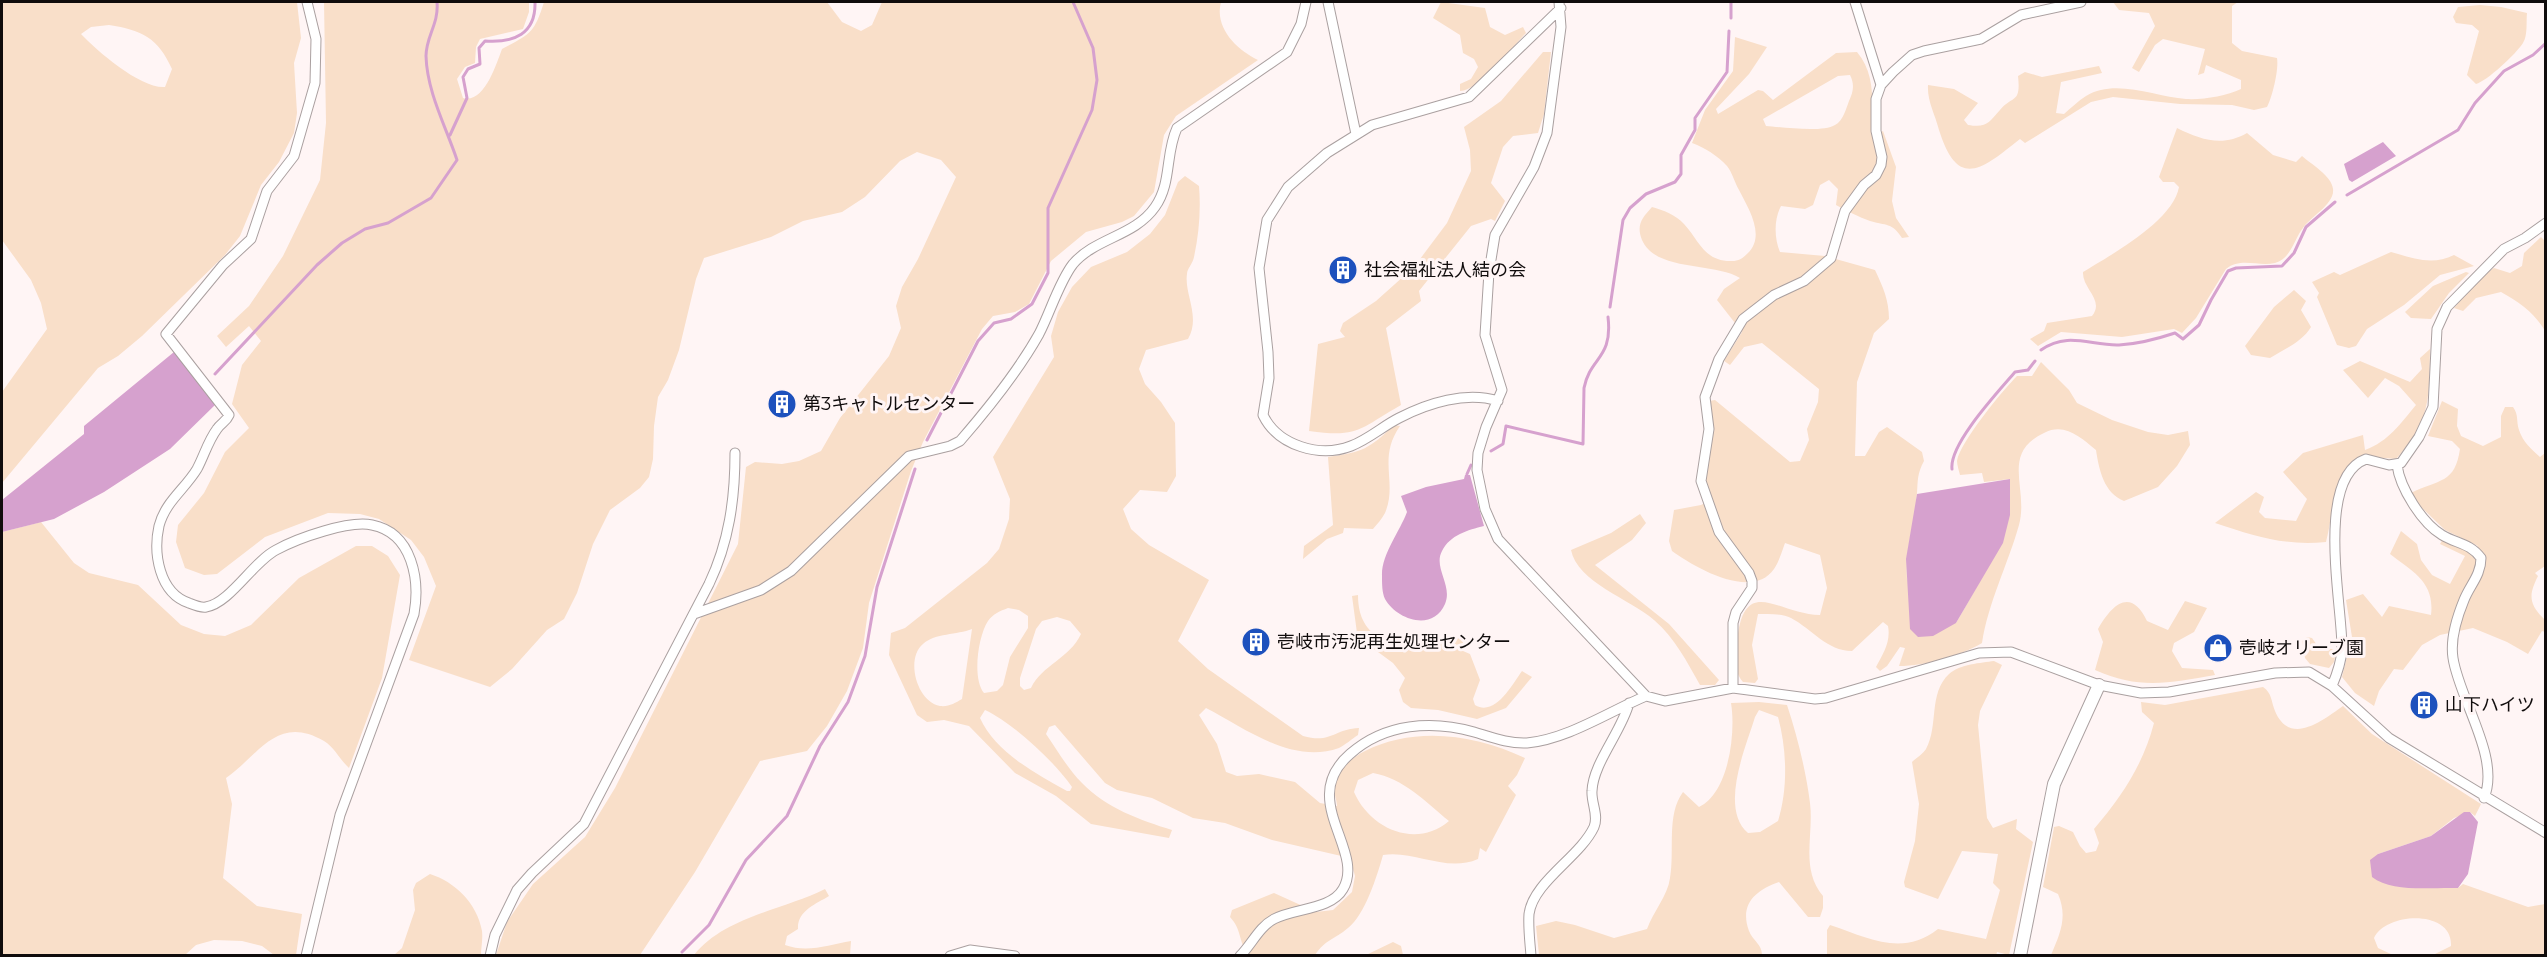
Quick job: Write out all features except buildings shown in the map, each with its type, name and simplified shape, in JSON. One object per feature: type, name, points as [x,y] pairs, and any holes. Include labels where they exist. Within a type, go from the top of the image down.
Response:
[{"type":"street","points":[[306,956],[340,815],[414,614],[417,598],[415,570],[406,551],[393,536],[374,525],[351,525],[277,549],[256,564],[223,598],[206,607],[181,600],[171,593],[159,568],[158,529],[167,505],[190,480],[218,428],[229,415],[165,334],[223,265],[251,240],[267,191],[294,156],[315,83],[316,39],[307,2]]},
{"type":"street","points":[[694,614],[761,590],[792,571],[909,456],[950,446],[960,441],[1037,337],[1072,266],[1094,249],[1136,226],[1154,209],[1167,180],[1173,138],[1177,129],[1287,52],[1300,24],[1306,2]]},
{"type":"street","points":[[1328,2],[1356,134]]},
{"type":"street","points":[[1855,2],[1881,86]]},
{"type":"street","points":[[1733,688],[1733,623],[1736,612],[1752,588],[1752,581],[1749,573],[1719,532],[1701,481],[1701,463],[1709,429],[1705,397],[1719,359],[1743,319],[1774,295],[1804,281],[1831,258],[1845,212],[1864,185],[1876,176],[1881,165],[1882,158],[1876,131],[1876,99],[1881,86],[1912,55],[1981,39],[2021,15],[2082,2]]},
{"type":"street","points":[[1498,401],[1476,397],[1442,402],[1398,418],[1351,446],[1333,450],[1312,449],[1285,440],[1268,425],[1263,415],[1269,378],[1258,268],[1267,220],[1288,187],[1303,172],[1356,134],[1390,118],[1469,97],[1560,5]]},
{"type":"street","points":[[1560,5],[1547,134],[1534,167],[1495,234],[1485,335],[1502,390],[1486,427],[1477,470],[1478,484],[1490,524],[1498,539],[1518,563],[1646,696],[1655,701],[1665,701],[1733,688],[1815,699],[1826,698],[1979,653],[2000,650],[2099,685],[2141,693],[2169,692],[2299,671],[2321,677],[2389,738],[2484,798],[2546,833]]},
{"type":"street","points":[[2484,798],[2488,784],[2486,756],[2458,678],[2452,643],[2464,598],[2481,568],[2481,558],[2469,545],[2441,535],[2409,499],[2401,486],[2397,465],[2419,437],[2433,407],[2437,329],[2447,307],[2492,259],[2546,223]]},
{"type":"street","points":[[490,956],[495,935],[518,891],[532,873],[584,824],[722,557],[732,504],[735,453]]},
{"type":"street","points":[[2332,686],[2339,669],[2342,652],[2339,594],[2333,544],[2335,518],[2342,491],[2350,471],[2359,462],[2366,459],[2397,465]]},
{"type":"street","points":[[2020,956],[2054,784],[2099,685]]},
{"type":"street","points":[[1240,956],[1273,919],[1330,902],[1344,888],[1347,862],[1330,809],[1330,790],[1332,779],[1351,752],[1392,730],[1437,724],[1503,740],[1537,741],[1646,696]]},
{"type":"street","points":[[1531,956],[1532,906],[1546,882],[1576,852],[1594,826],[1593,780],[1626,717],[1629,703]]},
{"type":"street","points":[[950,956],[970,950],[1015,956]]},
{"type":"shaded area","points":[[2,2],[297,2],[301,38],[294,63],[297,113],[294,133],[279,162],[261,185],[240,236],[225,255],[142,336],[118,356],[98,368],[2,483],[2,392],[47,329],[41,303],[31,280],[2,240]],"holes":[[[109,25],[140,33],[155,43],[167,58],[172,69],[165,87],[155,86],[132,76],[108,59],[81,34],[91,27]]]},
{"type":"shaded area","points":[[324,2],[529,2],[529,12],[523,29],[480,39],[476,47],[475,63],[465,67],[457,79],[463,98],[477,95],[483,89],[493,73],[502,49],[530,32],[544,2],[827,2],[842,22],[861,31],[872,25],[882,2],[1221,2],[1221,21],[1229,37],[1242,50],[1258,60],[1176,116],[1164,135],[1154,192],[1134,216],[1122,222],[1086,232],[1051,261],[1029,304],[1015,312],[993,316],[982,329],[923,442],[911,471],[869,603],[863,648],[847,691],[827,726],[807,751],[760,761],[695,872],[640,955],[496,955],[507,922],[533,884],[585,837],[615,788],[738,544],[746,467],[755,462],[782,464],[799,461],[821,451],[840,418],[889,356],[901,328],[896,306],[902,287],[918,259],[956,177],[941,160],[917,152],[900,161],[865,197],[842,212],[803,221],[771,237],[704,258],[696,279],[679,350],[668,380],[658,397],[653,459],[649,477],[640,488],[610,510],[593,544],[577,593],[564,619],[547,630],[512,669],[490,687],[409,660],[436,586],[424,557],[411,540],[379,519],[360,514],[328,513],[265,537],[217,574],[204,575],[185,568],[176,542],[178,525],[204,493],[225,452],[249,428],[232,404],[242,365],[261,341],[249,326],[226,347],[217,336],[249,306],[283,256],[320,180],[326,123]]},
{"type":"shaded area","points":[[1441,2],[1485,8],[1490,27],[1505,35],[1523,27],[1526,33],[1485,77],[1460,91],[1460,84],[1471,79],[1478,67],[1474,59],[1463,53],[1460,35],[1433,18]]},
{"type":"shaded area","points":[[2113,2],[2238,2],[2232,6],[2232,43],[2242,51],[2277,58],[2275,84],[2267,107],[2254,110],[2232,105],[2180,104],[2113,97],[2091,102],[2025,143],[2020,139],[1982,166],[1972,169],[1963,167],[1954,161],[1946,149],[1939,130],[1930,102],[1928,85],[1954,89],[1978,103],[1964,120],[1968,125],[1974,126],[1987,124],[2015,98],[2019,85],[2018,76],[2025,72],[2042,77],[2099,66],[2102,73],[2061,82],[2056,113],[2064,114],[2086,96],[2110,89],[2136,90],[2174,98],[2193,99],[2221,96],[2241,89],[2241,80],[2206,65],[2204,73],[2198,75],[2205,49],[2163,39],[2155,45],[2139,72],[2132,68],[2155,26],[2149,13],[2119,10]]},
{"type":"shaded area","points":[[2480,5],[2527,13],[2523,43],[2494,73],[2476,84],[2467,75],[2479,31],[2472,25],[2456,23],[2453,17],[2458,7]]},
{"type":"shaded area","points":[[1735,37],[1767,47],[1749,74],[1716,109],[1718,114],[1758,90],[1763,91],[1773,100],[1836,53],[1857,52],[1864,62],[1871,82],[1872,138],[1883,131],[1896,167],[1892,201],[1896,218],[1909,237],[1902,238],[1888,225],[1876,223],[1836,205],[1838,189],[1829,180],[1820,185],[1813,205],[1805,209],[1781,206],[1776,223],[1777,241],[1780,252],[1825,256],[1875,270],[1885,294],[1889,319],[1874,333],[1857,382],[1855,456],[1865,456],[1879,432],[1887,427],[1922,452],[1924,461],[1918,477],[1907,556],[1907,579],[1956,623],[1979,583],[2010,479],[1984,482],[1982,473],[1960,475],[1957,461],[1974,429],[2017,376],[2032,376],[2041,362],[2069,390],[2077,403],[2112,420],[2148,432],[2168,435],[2188,431],[2190,445],[2177,466],[2158,487],[2124,501],[2107,487],[2096,450],[2078,436],[2059,429],[2044,433],[2031,441],[2023,451],[2019,462],[2021,511],[2019,525],[1993,598],[1982,643],[1963,652],[1931,662],[1899,666],[1905,648],[1900,647],[1887,666],[1880,671],[1876,667],[1886,648],[1888,637],[1888,626],[1883,622],[1852,651],[1827,643],[1787,616],[1758,614],[1752,645],[1758,679],[1755,683],[1743,682],[1736,668],[1735,658],[1741,621],[1747,608],[1755,603],[1765,602],[1820,615],[1827,588],[1820,555],[1785,543],[1776,566],[1764,578],[1752,582],[1738,582],[1708,572],[1672,551],[1669,541],[1674,510],[1701,505],[1712,499],[1703,478],[1713,435],[1709,401],[1715,400],[1790,462],[1800,461],[1809,440],[1807,429],[1818,402],[1819,389],[1762,343],[1744,347],[1730,365],[1724,361],[1742,332],[1717,300],[1724,289],[1740,278],[1729,273],[1672,262],[1660,257],[1649,250],[1640,235],[1641,222],[1652,207],[1669,213],[1681,221],[1703,249],[1715,258],[1732,261],[1741,259],[1753,246],[1754,222],[1729,168],[1711,152],[1692,143],[1705,110],[1733,71]],"holes":[[[1850,75],[1852,95],[1842,118],[1835,125],[1821,129],[1766,126],[1763,119],[1838,76]]]},
{"type":"shaded area","points":[[1543,52],[1551,52],[1544,114],[1538,133],[1513,136],[1503,147],[1491,183],[1505,201],[1495,221],[1491,219],[1471,226],[1419,291],[1421,301],[1386,328],[1401,405],[1358,430],[1339,433],[1309,431],[1318,344],[1345,337],[1340,331],[1343,323],[1376,301],[1414,267],[1447,223],[1471,171],[1470,150],[1464,127],[1501,101]]},
{"type":"shaded area","points":[[2177,128],[2203,139],[2221,141],[2247,133],[2273,155],[2296,162],[2302,156],[2329,179],[2333,195],[2306,224],[2289,253],[2280,261],[2269,264],[2244,263],[2232,265],[2226,269],[2196,318],[2182,333],[2174,329],[2122,337],[2061,332],[2038,346],[2030,339],[2044,331],[2047,323],[2092,316],[2096,305],[2095,300],[2086,284],[2083,272],[2139,236],[2165,212],[2174,200],[2179,187],[2174,182],[2163,182],[2159,177]]},
{"type":"shaded area","points":[[2383,142],[2396,156],[2352,182],[2349,180],[2344,164]]},
{"type":"shaded area","points":[[1185,176],[1199,186],[1200,213],[1197,240],[1187,274],[1193,314],[1192,331],[1188,339],[1146,350],[1139,369],[1145,384],[1175,423],[1176,476],[1167,492],[1140,490],[1123,509],[1131,529],[1149,545],[1209,580],[1178,641],[1208,669],[1303,736],[1320,738],[1359,728],[1358,735],[1339,748],[1321,752],[1304,752],[1270,742],[1206,708],[1199,715],[1217,744],[1226,772],[1237,776],[1259,774],[1295,782],[1320,803],[1337,806],[1334,788],[1341,771],[1360,754],[1384,743],[1404,738],[1445,736],[1486,743],[1525,758],[1517,775],[1508,786],[1516,795],[1486,852],[1480,848],[1478,859],[1454,864],[1407,855],[1383,855],[1370,894],[1360,914],[1348,928],[1315,955],[1248,955],[1230,917],[1232,910],[1274,893],[1316,912],[1333,910],[1352,892],[1355,876],[1350,858],[1272,840],[1225,823],[1193,818],[1152,798],[1117,790],[1105,783],[1055,725],[1049,727],[1046,734],[1072,772],[1091,792],[1124,812],[1172,830],[1169,838],[1091,824],[1056,796],[1015,773],[969,726],[944,720],[927,722],[917,715],[889,655],[891,633],[905,628],[987,563],[999,549],[1009,519],[1010,499],[993,457],[1054,357],[1051,336],[1058,312],[1072,287],[1091,267],[1127,252],[1150,234],[1165,215],[1178,182]],"holes":[[[1008,608],[1019,610],[1028,616],[1028,628],[1010,657],[1003,685],[997,691],[984,693],[978,678],[979,647],[984,628],[997,613]],[[1057,617],[1070,621],[1081,634],[1070,649],[1042,673],[1031,688],[1024,690],[1020,686],[1020,678],[1036,629],[1042,621]],[[972,629],[962,699],[946,706],[932,703],[925,697],[916,679],[914,669],[918,651],[928,640]],[[985,710],[1020,733],[1044,755],[1072,787],[1070,791],[1042,777],[1017,760],[995,741],[980,718]],[[1373,773],[1384,776],[1404,785],[1449,821],[1436,829],[1422,833],[1409,834],[1395,831],[1382,825],[1371,816],[1361,805],[1354,792],[1358,780]]]},
{"type":"shaded area","points":[[2541,237],[2545,241],[2545,331],[2526,308],[2501,292],[2476,298],[2463,311],[2454,308],[2482,276],[2494,268],[2510,273],[2522,266],[2524,253]]},
{"type":"shaded area","points":[[2391,252],[2430,260],[2454,255],[2474,266],[2440,275],[2404,305],[2367,329],[2356,346],[2349,348],[2337,345],[2317,297],[2319,293],[2312,282],[2334,272],[2340,275]]},
{"type":"shaded area","points":[[2466,272],[2469,273],[2449,293],[2431,319],[2411,318],[2405,312],[2433,286]]},
{"type":"shaded area","points":[[2294,290],[2306,301],[2301,310],[2311,327],[2308,332],[2270,358],[2251,355],[2245,346],[2274,307]]},
{"type":"shaded area","points":[[2430,349],[2426,408],[2416,432],[2396,459],[2361,456],[2351,466],[2339,485],[2326,542],[2283,541],[2256,536],[2215,523],[2256,492],[2264,497],[2259,512],[2265,518],[2296,521],[2307,499],[2283,472],[2303,453],[2363,435],[2365,450],[2381,442],[2394,431],[2416,405],[2399,386],[2385,378],[2368,398],[2343,370],[2360,361],[2410,382],[2422,369],[2420,358]]},
{"type":"shaded area","points":[[174,352],[216,404],[170,449],[104,492],[54,519],[2,532],[2,500],[84,434],[84,426]]},
{"type":"shaded area","points":[[2442,401],[2458,409],[2457,426],[2461,436],[2483,446],[2501,437],[2501,416],[2505,407],[2513,407],[2525,442],[2540,457],[2545,453],[2545,566],[2535,573],[2538,576],[2532,600],[2545,620],[2545,632],[2542,631],[2528,654],[2507,642],[2473,628],[2440,635],[2422,645],[2403,670],[2394,669],[2379,691],[2374,706],[2355,693],[2342,677],[2352,637],[2346,600],[2363,594],[2382,617],[2389,606],[2431,615],[2430,594],[2426,586],[2421,579],[2390,554],[2401,531],[2417,544],[2421,560],[2432,575],[2450,584],[2465,556],[2440,544],[2443,539],[2470,550],[2478,546],[2445,530],[2421,507],[2411,493],[2450,475],[2458,460],[2460,449],[2452,441],[2428,436]]},
{"type":"shaded area","points":[[1394,425],[1400,426],[1390,449],[1390,491],[1385,513],[1373,529],[1344,528],[1343,533],[1327,539],[1303,559],[1304,546],[1333,525],[1328,457],[1365,448]]},
{"type":"shaded area","points":[[1465,475],[1470,475],[1484,526],[1466,531],[1445,545],[1440,564],[1447,597],[1439,613],[1424,620],[1406,617],[1398,613],[1385,599],[1382,585],[1384,560],[1407,512],[1401,496],[1426,487],[1464,479]]},
{"type":"shaded area","points":[[2010,479],[2010,515],[2003,543],[1956,623],[1933,636],[1918,637],[1910,629],[1906,559],[1917,494]]},
{"type":"shaded area","points":[[1640,514],[1646,523],[1632,540],[1595,565],[1669,624],[1719,680],[1715,685],[1700,685],[1680,651],[1654,620],[1594,581],[1575,561],[1571,550],[1611,533]]},
{"type":"shaded area","points":[[41,522],[74,563],[89,573],[138,585],[181,625],[204,634],[225,636],[251,625],[299,578],[356,546],[372,546],[388,556],[400,575],[382,678],[349,768],[324,741],[308,734],[294,732],[270,740],[226,778],[232,804],[223,878],[257,906],[302,914],[296,955],[274,955],[262,946],[242,941],[214,940],[196,945],[185,955],[2,955],[2,532]]},
{"type":"shaded area","points":[[1358,595],[1364,623],[1381,638],[1406,646],[1434,649],[1452,635],[1463,640],[1463,651],[1470,654],[1480,680],[1473,699],[1475,705],[1482,708],[1496,703],[1522,671],[1532,677],[1506,708],[1477,719],[1438,710],[1411,708],[1403,702],[1399,690],[1405,678],[1393,663],[1363,641],[1357,633],[1352,596]]},
{"type":"shaded area","points":[[2185,601],[2207,608],[2194,632],[2174,643],[2172,651],[2182,668],[2213,670],[2215,675],[2155,683],[2126,680],[2095,670],[2103,642],[2098,629],[2115,607],[2128,602],[2135,604],[2147,621],[2168,630]]},
{"type":"shaded area","points":[[2307,637],[2312,638],[2319,648],[2332,649],[2336,653],[2334,662],[2329,668],[2310,664],[2305,658],[2302,641]]},
{"type":"shaded area","points":[[1994,661],[2002,665],[1980,711],[1978,725],[1987,818],[1993,828],[2017,819],[2016,829],[2033,842],[2009,955],[1997,952],[1996,956],[1827,955],[1827,930],[1830,925],[1885,942],[1911,942],[1938,929],[1986,939],[2000,890],[1993,883],[1998,854],[1962,851],[1938,899],[1905,887],[1904,882],[1915,841],[1919,804],[1912,762],[1925,751],[1930,740],[1938,691],[1949,674],[1959,668]]},
{"type":"shaded area","points":[[2263,687],[2270,695],[2281,722],[2289,727],[2298,729],[2307,727],[2343,706],[2372,734],[2481,804],[2475,816],[2470,812],[2454,818],[2431,836],[2378,854],[2458,888],[2463,884],[2528,907],[2545,904],[2545,955],[2433,955],[2451,946],[2449,934],[2442,925],[2418,918],[2391,923],[2381,929],[2374,938],[2378,948],[2393,955],[2051,955],[2063,918],[2058,894],[2043,887],[2054,827],[2059,826],[2073,832],[2086,853],[2096,851],[2099,843],[2094,829],[2114,804],[2138,766],[2154,723],[2142,712],[2141,702],[2165,705]]},
{"type":"shaded area","points":[[1759,702],[1787,705],[1801,753],[1810,803],[1810,863],[1816,886],[1823,896],[1820,917],[1808,917],[1779,882],[1757,894],[1752,899],[1746,913],[1749,931],[1761,948],[1762,955],[1539,955],[1536,926],[1556,921],[1614,938],[1647,929],[1669,884],[1673,822],[1678,801],[1683,792],[1699,807],[1709,800],[1724,776],[1731,745],[1731,703]],"holes":[[[1759,710],[1778,717],[1785,769],[1785,783],[1778,821],[1760,832],[1748,833],[1740,822],[1736,809],[1735,793],[1741,760]]]},
{"type":"shaded area","points":[[2464,812],[2470,812],[2478,822],[2468,874],[2458,888],[2401,887],[2380,882],[2372,877],[2370,860],[2378,854],[2431,836]]},
{"type":"shaded area","points":[[430,874],[448,882],[470,903],[482,931],[481,955],[394,955],[402,948],[415,910],[413,890],[416,883]]},
{"type":"shaded area","points":[[825,889],[829,896],[804,913],[798,929],[787,936],[785,945],[810,948],[851,941],[850,955],[694,955],[707,942],[738,923]]},
{"type":"shaded area","points":[[1393,942],[1401,946],[1403,955],[1366,955]]},
{"type":"waterway","points":[[215,374],[317,265],[342,243],[365,229],[388,223],[431,198],[457,160],[433,96],[427,69],[428,42],[436,17],[437,2]]},
{"type":"waterway","points":[[450,135],[467,98],[463,77],[468,69],[480,64],[479,48],[485,41],[505,40],[521,34],[532,22],[535,2]]},
{"type":"waterway","points":[[927,440],[978,341],[994,323],[1011,319],[1032,304],[1048,273],[1048,208],[1092,110],[1097,80],[1093,48],[1073,2]]},
{"type":"waterway","points":[[1731,2],[1731,18]]},
{"type":"waterway","points":[[1610,307],[1623,220],[1630,208],[1646,194],[1675,182],[1681,174],[1681,155],[1695,130],[1695,118],[1727,72],[1729,31]]},
{"type":"waterway","points":[[2347,195],[2458,130],[2475,103],[2504,71],[2533,55],[2546,43]]},
{"type":"waterway","points":[[2041,350],[2051,344],[2070,340],[2119,345],[2134,344],[2175,333],[2183,339],[2199,325],[2228,271],[2236,268],[2282,266],[2294,253],[2306,227],[2335,202]]},
{"type":"waterway","points":[[1491,451],[1503,444],[1506,426],[1583,444],[1584,388],[1591,370],[1604,350],[1609,331],[1608,317]]},
{"type":"waterway","points":[[1952,469],[1953,458],[1958,446],[1976,419],[2015,372],[2028,370],[2035,361]]},
{"type":"waterway","points":[[1467,474],[1471,465]]},
{"type":"waterway","points":[[682,952],[709,925],[746,860],[787,816],[820,746],[848,702],[865,656],[877,587],[915,469]]},
{"type":"place","name":"社会福祉法人結の会","points":[[1343,270]]},
{"type":"place","name":"第3キャトルセンター","points":[[782,404]]},
{"type":"place","name":"壱岐市汚泥再生処理センター","points":[[1256,642]]},
{"type":"place","name":"壱岐オリーブ園","points":[[2218,648]]},
{"type":"place","name":"山下ハイツ","points":[[2424,705]]}]
